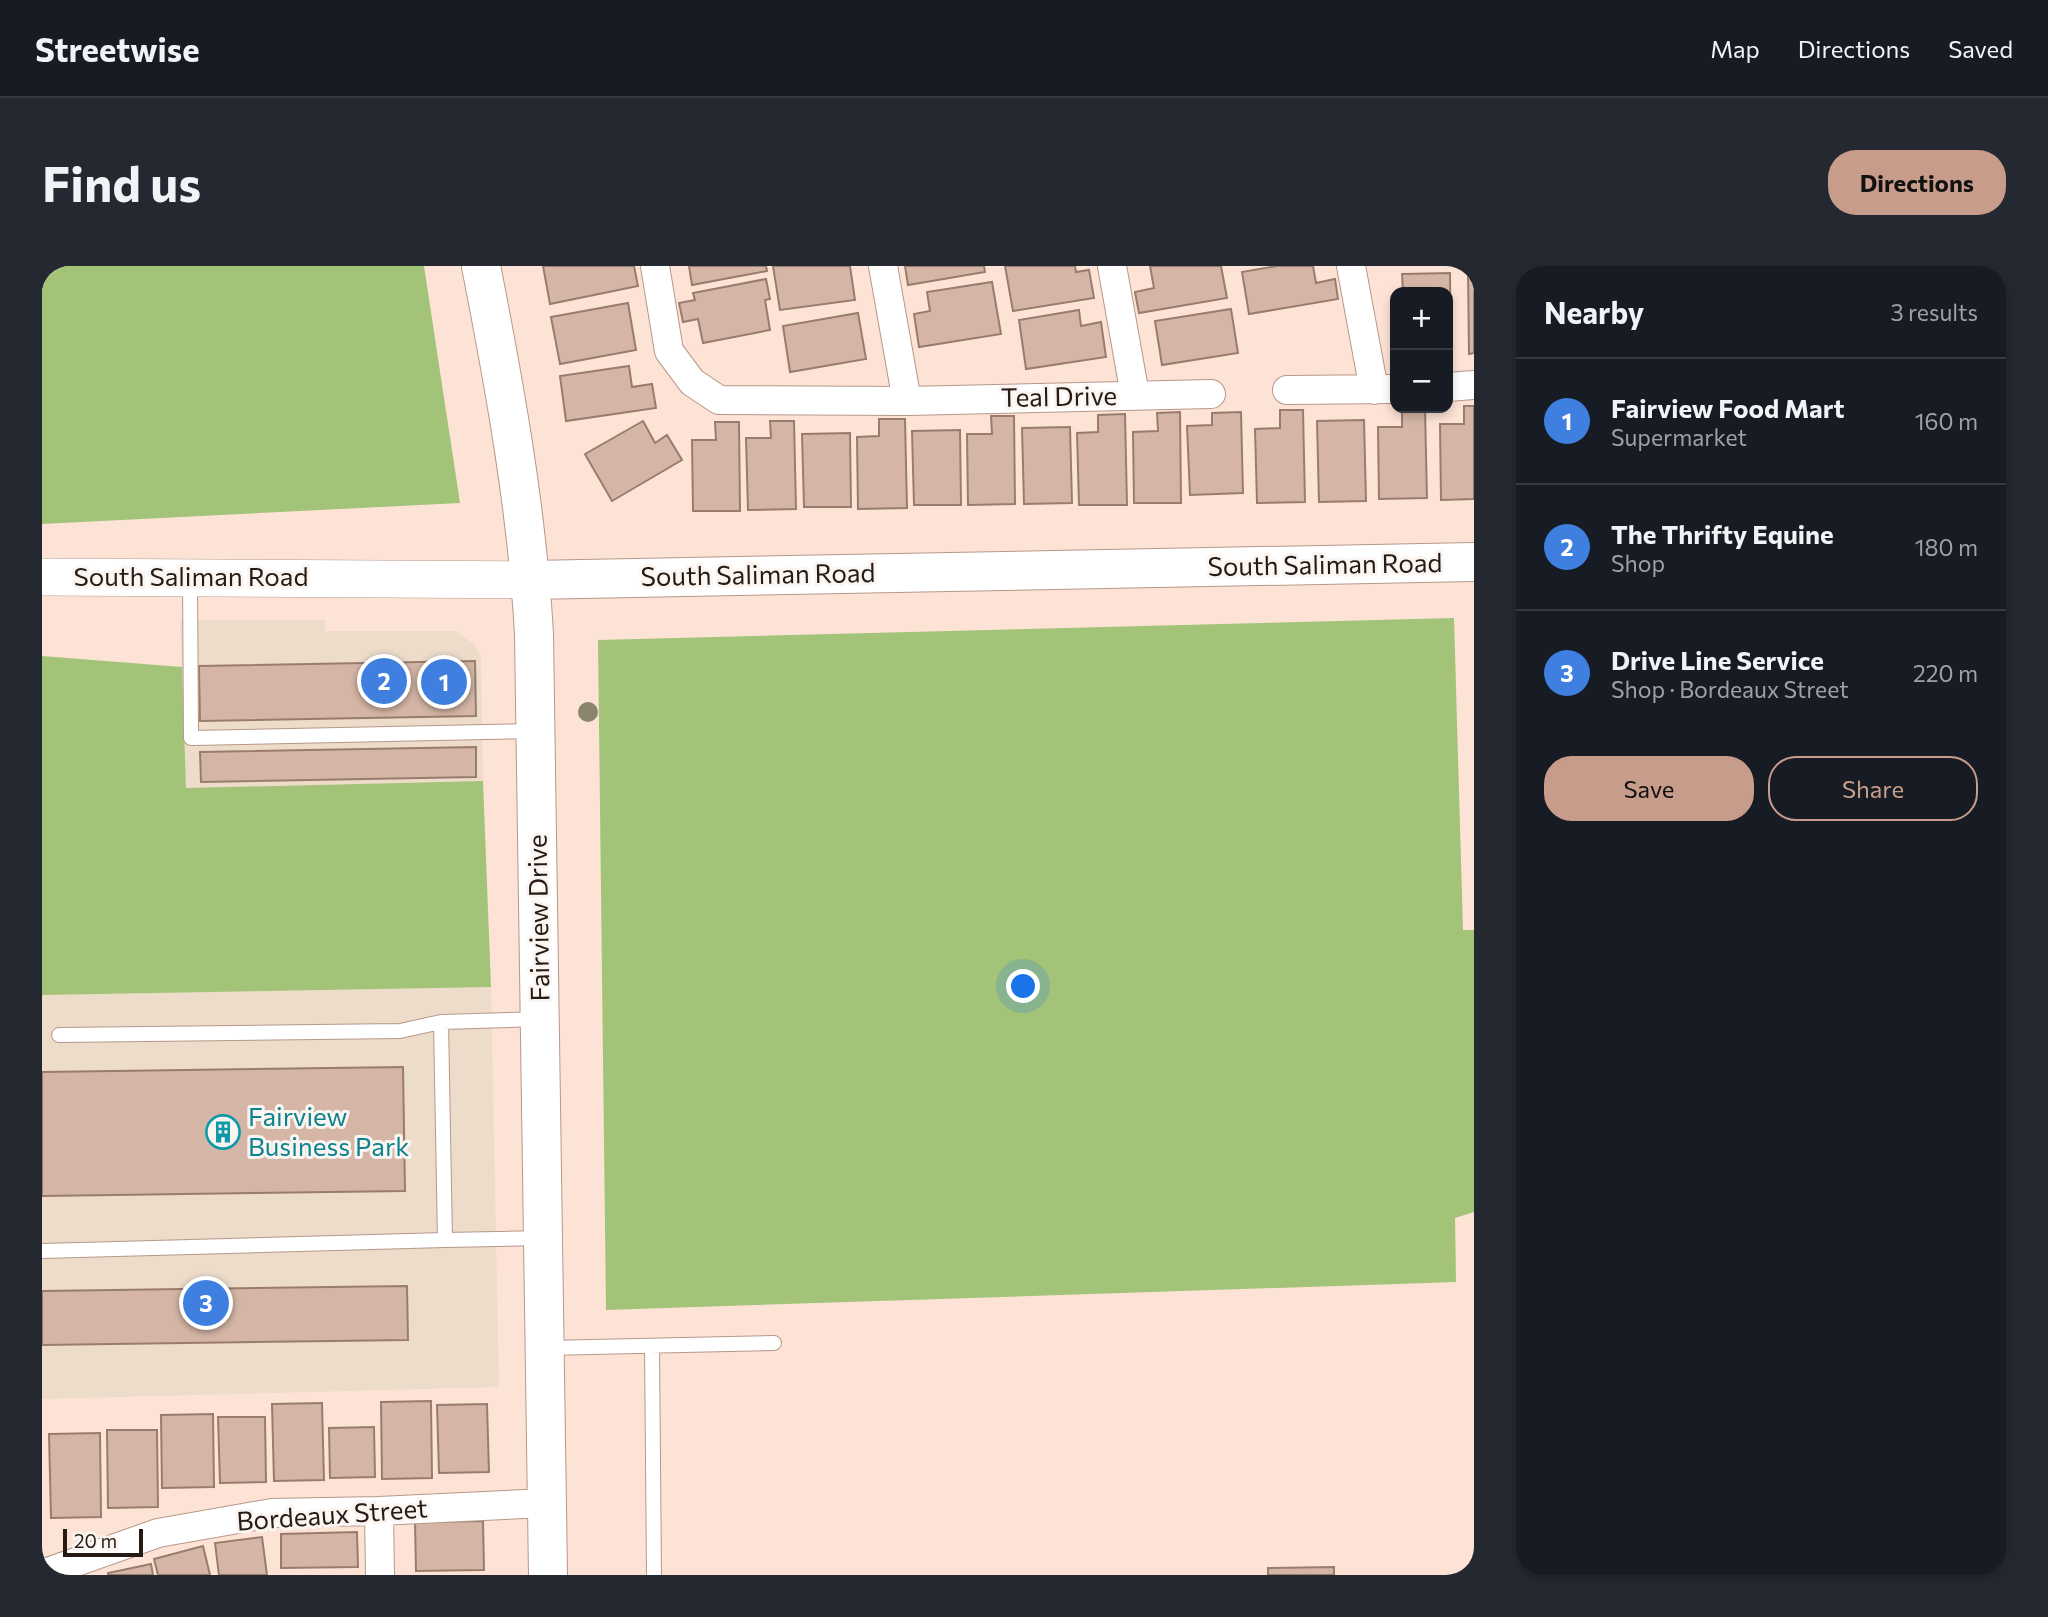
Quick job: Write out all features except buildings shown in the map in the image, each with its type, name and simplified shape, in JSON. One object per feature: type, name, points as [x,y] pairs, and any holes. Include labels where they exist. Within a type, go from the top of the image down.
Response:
[{"type":"main road","name":"Fairview Drive","points":[[481,266],[521,490],[531,580],[541,1018],[548,1575]]},
{"type":"main road","name":"South Saliman Road","points":[[531,580],[1474,562]]},
{"type":"street","name":"Teal Drive","points":[[654,266],[669,351],[692,382],[719,400],[906,401],[1211,394]]},
{"type":"street","points":[[883,266],[906,401]]},
{"type":"street","points":[[1112,266],[1135,395]]},
{"type":"street","points":[[1287,390],[1385,390],[1351,266]]},
{"type":"street","points":[[1453,387],[1474,386]]},
{"type":"street","name":"South Saliman Road","points":[[42,577],[531,580]]},
{"type":"street","name":"Bordeaux Street","points":[[42,1574],[158,1534],[272,1513],[547,1503]]},
{"type":"street","points":[[379,1511],[380,1575]]},
{"type":"lane","points":[[190,577],[191,738],[536,731]]},
{"type":"lane","points":[[60,1035],[400,1031],[441,1022],[541,1018]]},
{"type":"lane","points":[[441,1022],[445,1240]]},
{"type":"lane","points":[[42,1251],[543,1238]]},
{"type":"lane","points":[[544,1348],[774,1343]]},
{"type":"lane","points":[[652,1346],[654,1575]]},
{"type":"shaded area","points":[[180,620],[325,620],[325,631],[455,631],[474,644],[481,656],[483,781],[186,788]]},
{"type":"shaded area","points":[[491,987],[499,1387],[42,1399],[42,995]]},
{"type":"green space","points":[[42,266],[424,266],[460,503],[42,524]]},
{"type":"green space","points":[[1454,618],[1463,930],[1474,930],[1474,1212],[1455,1218],[1456,1282],[606,1310],[598,640]]},
{"type":"green space","points":[[42,656],[182,667],[186,788],[483,781],[491,987],[42,995]]},
{"type":"place","name":"The Thrifty Equine","points":[[384,681]]},
{"type":"place","name":"Fairview Food Mart","points":[[444,682]]},
{"type":"place","name":"Fairview Business Park","points":[[223,1132]]},
{"type":"place","name":"Drive Line Service","points":[[206,1303]]}]
